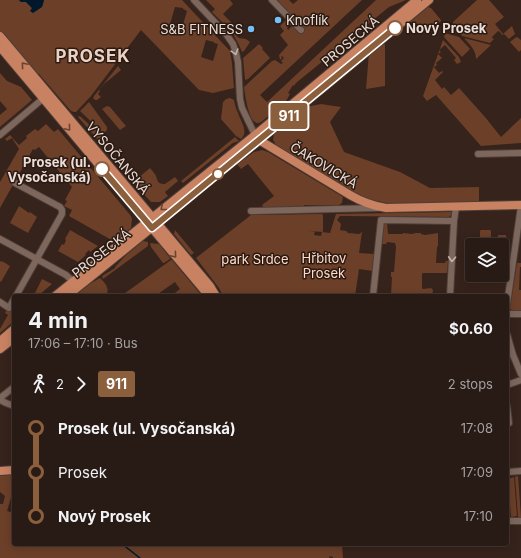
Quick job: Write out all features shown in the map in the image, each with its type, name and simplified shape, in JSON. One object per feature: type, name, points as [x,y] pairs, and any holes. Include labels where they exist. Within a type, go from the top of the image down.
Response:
[{"type":"main road","name":"PROSECKÁ","points":[[58,294],[76,284],[257,137],[417,0]]},
{"type":"main road","name":"PROSECKÁ","points":[[257,137],[327,85],[429,0]]},
{"type":"main road","name":"VYSOČANSKÁ","points":[[0,36],[46,96],[152,223],[207,294]]},
{"type":"main road","name":"VYSOČANSKÁ","points":[[0,47],[46,96]]},
{"type":"main road","name":"ČAKOVICKÁ","points":[[257,137],[358,200],[375,206],[386,208],[521,206]]},
{"type":"main road","name":"VYSOČANSKÁ","points":[[152,223],[210,286],[215,294]]},
{"type":"main road","name":"PROSECKÁ","points":[[68,294],[76,284]]},
{"type":"main road","points":[[0,340],[12,331]]},
{"type":"main road","points":[[0,349],[12,340]]},
{"type":"main road","points":[[0,471],[12,470]]},
{"type":"street","points":[[194,0],[226,34],[233,44],[238,62],[239,90],[242,108],[257,137]]},
{"type":"street","points":[[272,0],[301,30]]},
{"type":"street","points":[[289,28],[294,23]]},
{"type":"street","points":[[0,135],[46,96]]},
{"type":"street","points":[[478,154],[521,153]]},
{"type":"street","points":[[15,183],[60,207],[62,210],[62,214],[17,294]]},
{"type":"street","points":[[508,294],[521,206]]},
{"type":"street","points":[[450,294],[456,207]]},
{"type":"street","name":"ČAKOVICKÁ","points":[[251,211],[386,208]]},
{"type":"street","points":[[373,294],[381,220],[454,221]]},
{"type":"street","points":[[0,239],[66,275],[76,284]]},
{"type":"street","points":[[0,302],[9,308],[12,303]]},
{"type":"street","points":[[509,314],[521,314]]},
{"type":"street","points":[[509,342],[521,374]]},
{"type":"street","points":[[509,384],[521,380]]},
{"type":"street","points":[[12,389],[0,399],[12,405]]},
{"type":"street","points":[[509,472],[521,471]]},
{"type":"street","points":[[509,521],[521,520]]},
{"type":"green space","points":[[0,0],[19,0],[21,2],[26,2],[32,8],[42,7],[44,0],[182,0],[230,51],[234,88],[213,93],[199,90],[141,30],[91,96],[76,112],[74,112],[71,111],[39,74],[34,72],[0,31]],"holes":[[[175,7],[183,8],[187,11],[182,28],[170,24]],[[206,40],[218,44],[213,61],[201,57]]]},
{"type":"green space","points":[[206,0],[230,0],[233,4],[223,14],[232,23],[227,27],[212,12],[215,9]]},
{"type":"green space","points":[[274,0],[289,0],[293,4],[298,0],[362,0],[260,95],[267,102],[376,0],[406,0],[389,7],[294,86],[293,85],[288,93],[290,94],[285,103],[261,122],[256,123],[250,116],[244,87],[272,61],[275,60],[281,64],[283,63],[281,61],[284,58],[282,56],[280,60],[279,55],[288,45],[280,35],[284,31],[280,26],[287,19],[290,21],[287,28],[288,30],[291,27],[295,27]]},
{"type":"green space","points":[[477,0],[489,0],[504,17],[495,24],[503,34],[512,26],[515,34],[509,39],[498,31],[492,37],[494,39],[490,43],[462,36],[453,25],[453,22]]},
{"type":"green space","points":[[428,7],[431,8],[441,20],[433,28],[410,22]]},
{"type":"green space","points":[[232,32],[239,38],[246,39],[250,42],[244,51],[242,52]]},
{"type":"green space","points":[[445,33],[459,37],[470,49],[462,57],[444,37]]},
{"type":"green space","points":[[517,37],[521,40],[521,50],[519,52],[510,42]]},
{"type":"green space","points":[[464,38],[491,45],[476,59],[474,50]]},
{"type":"green space","points":[[443,40],[459,57],[461,62],[457,64],[454,60],[456,58],[445,45],[440,49]]},
{"type":"green space","points":[[384,43],[385,86],[366,89],[369,53]]},
{"type":"green space","points":[[259,44],[270,58],[248,79],[245,80],[243,58]]},
{"type":"green space","points":[[438,54],[442,58],[434,67],[439,73],[442,71],[443,72],[435,80],[442,89],[444,87],[451,95],[459,88],[501,137],[521,118],[521,143],[481,146],[436,95],[427,101],[423,96]]},
{"type":"green space","points":[[118,66],[121,70],[104,84],[99,90],[100,91],[98,94],[101,97],[95,100],[93,98],[94,96]]},
{"type":"green space","points":[[0,73],[7,81],[21,87],[32,100],[0,127],[0,115],[7,109],[0,101]]},
{"type":"green space","points":[[230,98],[234,100],[244,127],[244,133],[241,139],[236,136],[221,119],[223,102]]},
{"type":"green space","points":[[89,102],[107,127],[105,132],[101,131],[80,111]]},
{"type":"green space","points":[[321,104],[341,107],[330,122],[344,152],[400,172],[430,188],[479,187],[479,202],[407,204],[387,203],[371,200],[357,194],[275,145],[273,140],[274,134],[306,107]]},
{"type":"green space","points":[[107,106],[110,107],[126,126],[120,130],[102,109]]},
{"type":"green space","points":[[79,116],[103,137],[99,141],[78,117]]},
{"type":"green space","points":[[46,124],[54,132],[58,129],[131,216],[131,228],[115,242],[69,216],[72,210],[64,206],[67,201],[65,200],[72,187],[39,147],[35,150],[33,149],[0,208],[0,182],[19,149],[12,138],[7,141],[5,139],[10,135],[19,145],[27,138],[26,136],[35,129],[38,131]]},
{"type":"green space","points":[[235,137],[239,141],[233,143],[183,183],[181,181]]},
{"type":"green space","points":[[262,150],[268,152],[343,197],[342,203],[339,205],[304,205],[304,207],[263,207],[262,205],[274,196],[248,164],[241,169],[237,164],[254,152]]},
{"type":"green space","points":[[150,168],[161,184],[165,184],[175,177],[178,181],[165,192],[168,196],[160,202],[151,202],[133,182]]},
{"type":"green space","points":[[19,206],[37,217],[28,233],[10,223]]},
{"type":"green space","points":[[451,212],[449,217],[340,216],[337,220],[341,224],[340,230],[348,233],[359,234],[362,232],[359,253],[375,254],[373,271],[359,269],[355,294],[222,294],[196,258],[251,215],[322,214],[323,232],[315,231],[314,235],[321,236],[322,232],[330,233],[336,214]]},
{"type":"green space","points":[[387,222],[388,234],[421,233],[425,235],[438,233],[436,263],[445,263],[448,261],[447,273],[422,274],[422,288],[431,288],[433,290],[432,294],[391,294],[391,272],[394,272],[396,247],[395,243],[387,242],[386,244],[382,244],[384,223]]},
{"type":"green space","points":[[70,230],[98,246],[90,252],[89,250],[78,262],[58,251],[62,244],[64,245],[65,239]]},
{"type":"green space","points":[[175,230],[194,253],[191,255],[174,234]]},
{"type":"green space","points":[[490,230],[491,238],[480,238],[480,231]]},
{"type":"green space","points":[[498,235],[506,235],[506,238],[498,238]]},
{"type":"green space","points":[[143,241],[148,242],[148,246],[103,279],[102,276],[115,268],[126,255]]},
{"type":"green space","points":[[150,243],[159,244],[170,259],[163,263],[151,247]]},
{"type":"green space","points":[[172,260],[200,294],[174,294],[180,289],[175,282],[158,294],[124,294]]},
{"type":"green space","points":[[0,261],[10,266],[1,282],[0,281]]},
{"type":"green space","points":[[517,263],[521,263],[519,290],[521,290],[521,310],[511,310],[510,308]]},
{"type":"green space","points":[[100,278],[107,286],[107,294],[77,294]]},
{"type":"green space","points":[[42,279],[52,284],[40,294],[35,293]]},
{"type":"green space","points":[[12,306],[12,323],[0,333],[0,329],[8,315],[5,313],[7,309]]},
{"type":"green space","points":[[12,474],[12,493],[7,511],[12,512],[12,546],[342,546],[343,558],[333,558],[330,556],[329,558],[0,558],[0,504],[3,504],[5,496],[0,492],[0,476]]},
{"type":"green space","points":[[518,476],[521,517],[518,517],[515,477]]},
{"type":"green space","points":[[514,477],[517,516],[511,517],[509,492],[509,479]]},
{"type":"water","points":[[19,0],[44,0],[42,7],[33,13],[30,11],[32,8],[26,2],[21,2]]},
{"type":"waterway","points":[[125,546],[140,558]]},
{"type":"bus line","name":"911","points":[[102,169],[152,228],[395,28]]},
{"type":"place","name":"Knoflík","points":[[278,20]]},
{"type":"place","name":"Nový Prosek","points":[[395,28]]},
{"type":"place","name":"S&B FITNESS","points":[[251,29]]},
{"type":"place","name":"Prosek (ul. Vysočanská)","points":[[102,169]]},
{"type":"district","name":"PROSEK","points":[[93,56]]},
{"type":"park label","name":"park Srdce","points":[[255,259]]},
{"type":"park label","name":"Hřbitov Prosek","points":[[324,266]]}]
